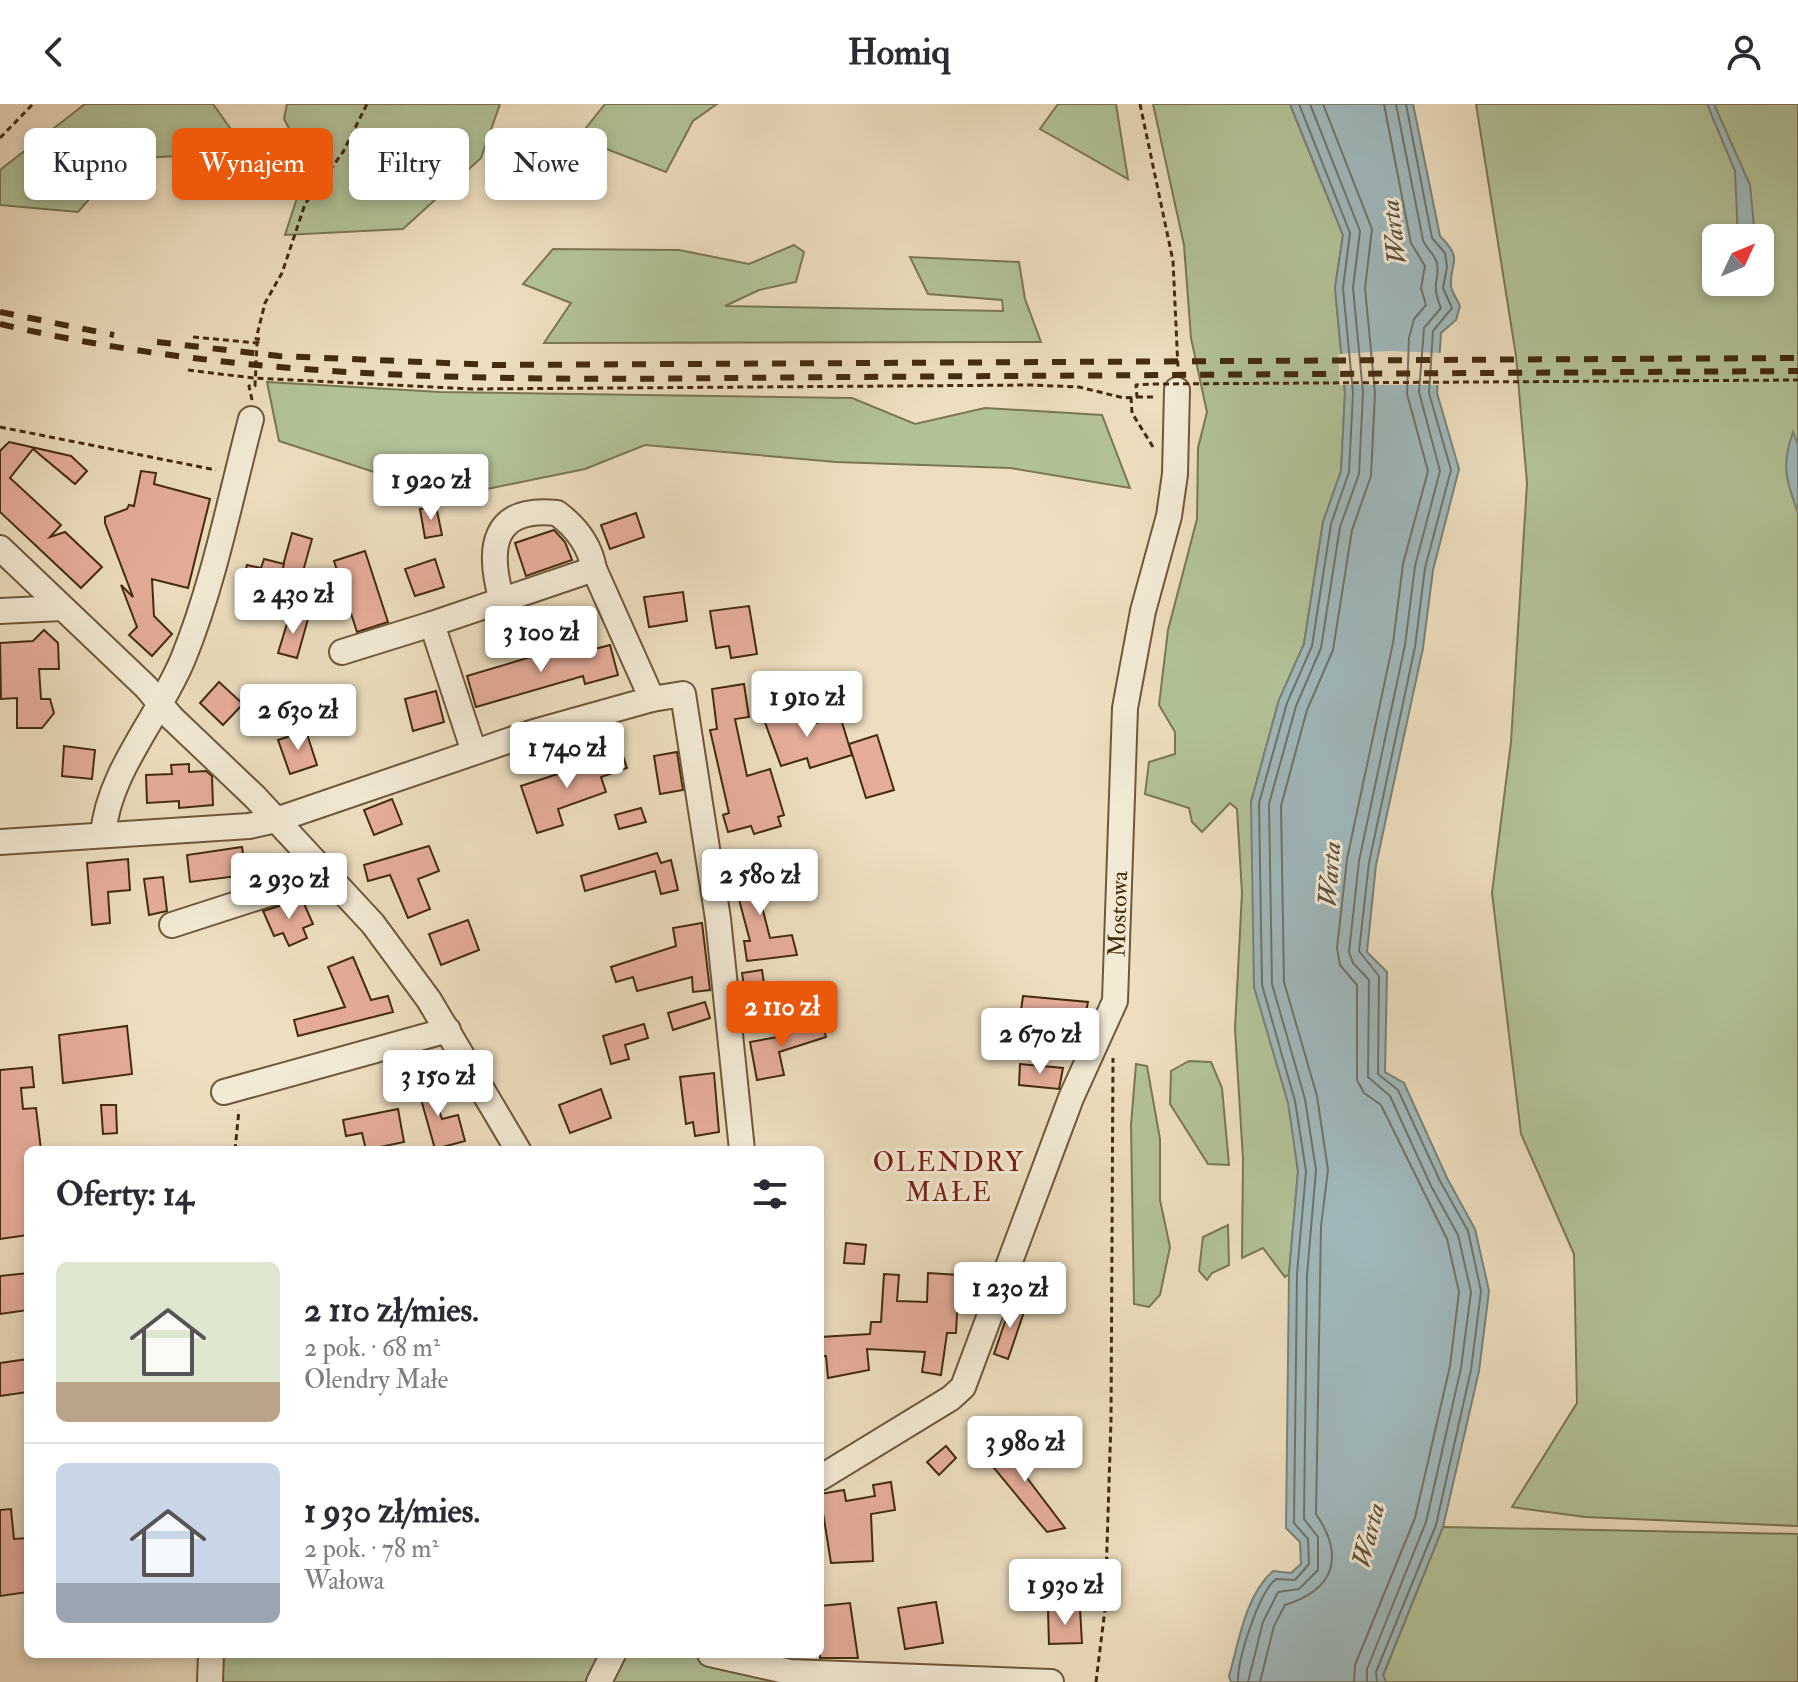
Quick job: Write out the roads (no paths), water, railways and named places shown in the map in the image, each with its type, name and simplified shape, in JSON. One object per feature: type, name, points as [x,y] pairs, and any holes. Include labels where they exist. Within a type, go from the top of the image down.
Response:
[{"type":"street","name":"Mostowa","points":[[824,1476],[951,1398],[963,1387],[1071,1098],[1112,1014],[1119,953],[1125,708],[1143,611],[1169,516],[1175,465],[1177,390]]},
{"type":"street","points":[[103,835],[110,799],[160,705],[201,611],[251,419]]},
{"type":"street","points":[[502,601],[494,572],[494,543],[505,525],[515,517],[557,513],[570,523],[591,553],[594,569],[652,699]]},
{"type":"street","points":[[0,548],[146,687],[160,705],[276,820],[391,946],[448,1030],[516,1146]]},
{"type":"street","points":[[342,652],[594,569]]},
{"type":"street","points":[[0,611],[62,608]]},
{"type":"street","points":[[432,624],[474,752]]},
{"type":"street","points":[[0,842],[249,826],[276,820],[474,752],[652,699],[683,694],[718,919],[742,1146]]},
{"type":"street","points":[[172,925],[296,885],[319,867]]},
{"type":"street","points":[[224,1092],[448,1030]]},
{"type":"street","points":[[210,1682],[211,1658]]},
{"type":"street","points":[[599,1682],[611,1658]]},
{"type":"street","points":[[746,1658],[1051,1682]]},
{"type":"water","name":"Warta","points":[[1290,104],[1413,104],[1440,236],[1454,257],[1451,287],[1460,306],[1456,320],[1441,333],[1437,393],[1459,469],[1433,570],[1423,648],[1376,865],[1367,952],[1387,972],[1385,1072],[1404,1083],[1447,1178],[1475,1229],[1489,1291],[1479,1371],[1443,1527],[1383,1675],[1386,1682],[1231,1682],[1229,1676],[1249,1606],[1263,1581],[1273,1571],[1291,1573],[1301,1564],[1300,1542],[1286,1528],[1289,1274],[1298,1171],[1288,1103],[1254,987],[1251,802],[1279,700],[1304,644],[1323,522],[1341,471],[1345,393],[1335,288],[1343,235]]},
{"type":"water","points":[[1707,104],[1714,104],[1750,185],[1754,224],[1737,224],[1735,171]]},
{"type":"water","points":[[1793,432],[1798,445],[1798,513],[1786,473]]},
{"type":"railway","points":[[0,312],[114,335]]},
{"type":"railway","points":[[0,324],[105,345],[210,360],[422,376],[634,379],[1798,371]]},
{"type":"railway","points":[[157,342],[279,356],[494,365],[1798,358]]},
{"type":"district","name":"OLENDRY MAŁE","points":[[949,1177]]}]
